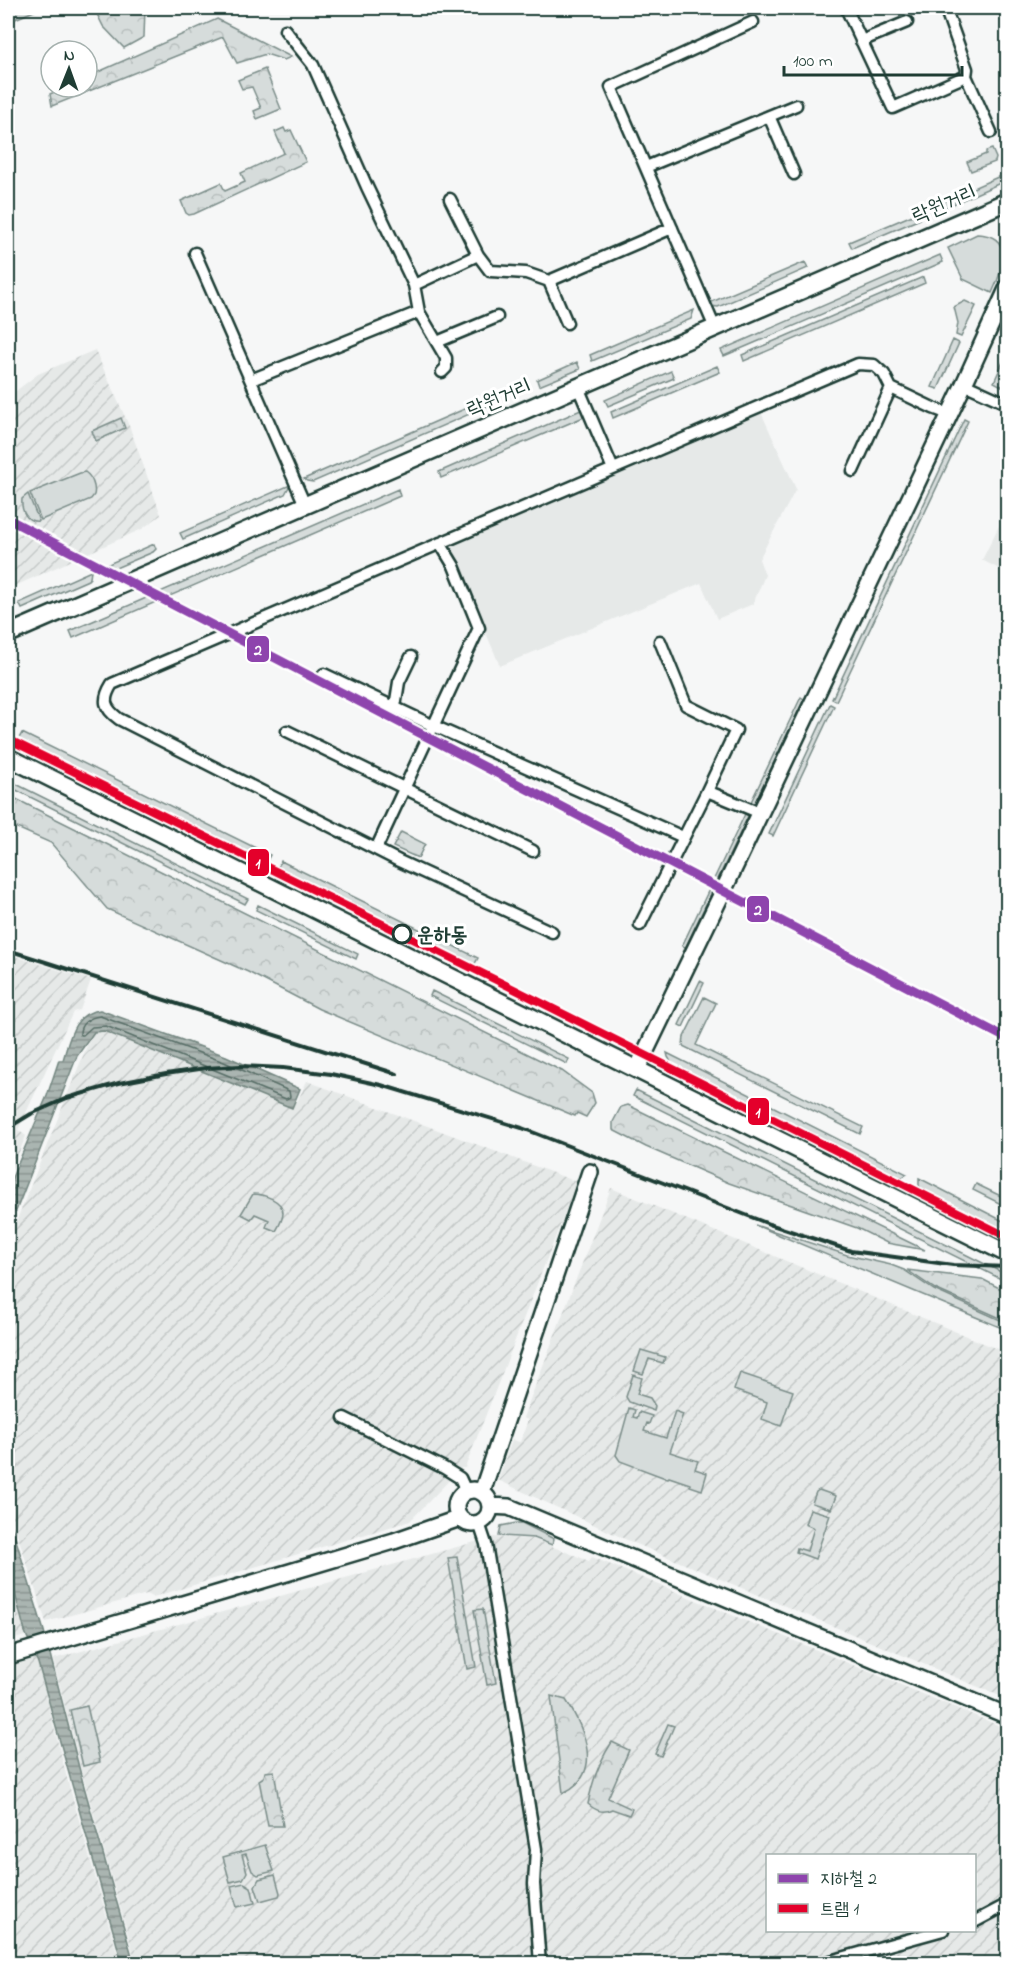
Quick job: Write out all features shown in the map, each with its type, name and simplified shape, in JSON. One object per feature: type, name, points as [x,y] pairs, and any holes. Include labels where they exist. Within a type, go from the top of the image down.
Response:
[{"type":"main road","name":"락원거리","points":[[8,634],[1008,201]]},
{"type":"main road","points":[[8,757],[1008,1254]]},
{"type":"street","points":[[846,8],[893,108],[966,76]]},
{"type":"street","points":[[947,8],[967,69],[966,76],[991,132]]},
{"type":"street","points":[[715,328],[611,87],[753,22]]},
{"type":"street","points":[[861,41],[907,22]]},
{"type":"street","points":[[285,30],[313,65],[367,187],[414,285],[419,312],[446,358],[446,368],[442,372]]},
{"type":"street","points":[[646,167],[796,105]]},
{"type":"street","points":[[769,116],[794,174]]},
{"type":"street","points":[[450,199],[478,255],[490,271],[526,273],[549,281],[672,228]]},
{"type":"street","points":[[195,253],[305,505]]},
{"type":"street","points":[[414,285],[478,255]]},
{"type":"street","points":[[549,281],[567,323]]},
{"type":"street","points":[[637,1069],[964,384],[1008,287]]},
{"type":"street","points":[[251,380],[419,312]]},
{"type":"street","points":[[437,342],[497,317]]},
{"type":"street","points":[[552,932],[376,849],[119,719],[108,711],[105,702],[107,692],[112,684],[858,364],[874,365],[884,374],[891,387],[949,414]]},
{"type":"street","points":[[964,384],[1008,404]]},
{"type":"street","points":[[578,387],[613,469]]},
{"type":"street","points":[[854,471],[891,387]]},
{"type":"street","points":[[376,849],[479,628],[454,566],[440,543]]},
{"type":"street","points":[[640,925],[736,730],[686,705],[660,641]]},
{"type":"street","points":[[395,707],[399,682],[411,657]]},
{"type":"street","points":[[324,674],[434,726],[683,837]]},
{"type":"street","points":[[287,731],[533,851]]},
{"type":"street","points":[[707,791],[760,813]]},
{"type":"street","points":[[590,1172],[486,1499],[488,1516],[479,1523],[469,1524],[460,1518],[455,1509],[458,1498],[466,1491],[477,1490],[486,1499],[1008,1716]]},
{"type":"street","points":[[344,1418],[444,1468],[460,1479],[466,1491]]},
{"type":"street","points":[[8,1656],[420,1533],[460,1518]]},
{"type":"street","points":[[479,1523],[486,1544],[536,1849],[534,1884],[540,1964]]},
{"type":"street","points":[[976,1921],[1008,1904]]},
{"type":"street","points":[[820,1964],[936,1932]]},
{"type":"shaded area","points":[[95,350],[130,428],[161,515],[142,529],[8,589],[8,397],[38,374]]},
{"type":"shaded area","points":[[760,410],[796,489],[759,559],[765,575],[753,604],[717,619],[701,583],[500,666],[448,543]]},
{"type":"shaded area","points":[[1007,510],[1007,573],[982,560]]},
{"type":"shaded area","points":[[8,954],[91,980],[80,1010],[73,1012],[18,1130],[26,1136],[8,1178]]},
{"type":"shaded area","points":[[95,1026],[297,1102],[307,1081],[577,1182],[465,1468],[461,1468],[410,1521],[153,1597],[147,1594],[46,1622],[8,1506],[8,1242]]},
{"type":"shaded area","points":[[611,1188],[1007,1353],[1007,1699],[627,1540],[498,1480],[512,1440],[520,1442],[528,1420],[523,1418]]},
{"type":"shaded area","points":[[493,1537],[533,1539],[589,1561],[592,1557],[1007,1729],[1007,1963],[136,1963],[82,1773],[53,1659]]},
{"type":"shaded area","points":[[8,1574],[25,1636],[8,1641]]},
{"type":"shaded area","points":[[36,1657],[67,1778],[120,1963],[8,1964],[8,1665]]},
{"type":"green space","points":[[8,8],[41,8],[8,22]]},
{"type":"green space","points":[[94,8],[112,8],[117,13],[122,8],[145,8],[144,37],[124,48],[103,26]]},
{"type":"green space","points":[[217,19],[291,57],[284,60],[266,54],[237,63],[223,37],[99,87],[99,72]]},
{"type":"green space","points":[[265,69],[281,109],[257,119],[254,111],[261,108],[252,87],[242,89],[238,80]]},
{"type":"green space","points":[[51,99],[69,99],[52,106]]},
{"type":"green space","points":[[284,128],[286,132],[291,130],[306,162],[194,214],[186,213],[181,201],[221,183],[225,191],[245,182],[241,173],[284,153],[275,132]]},
{"type":"green space","points":[[992,149],[996,158],[995,162],[971,171],[967,162]]},
{"type":"green space","points":[[1007,173],[1007,180],[933,213],[930,207]]},
{"type":"green space","points":[[917,213],[920,219],[852,248],[849,242]]},
{"type":"green space","points":[[977,234],[997,240],[1001,247],[1002,264],[992,293],[963,279],[948,248]]},
{"type":"green space","points":[[940,255],[943,262],[724,356],[721,350]]},
{"type":"green space","points":[[805,262],[808,268],[718,307],[707,304]]},
{"type":"green space","points":[[923,277],[925,283],[744,361],[742,355]]},
{"type":"green space","points":[[965,301],[976,306],[961,337],[956,335],[958,323],[954,307]]},
{"type":"green space","points":[[694,310],[691,319],[592,361],[590,355]]},
{"type":"green space","points":[[953,340],[959,343],[938,389],[932,387]]},
{"type":"green space","points":[[1007,353],[1007,389],[994,382]]},
{"type":"green space","points":[[577,362],[580,369],[539,386],[537,380]]},
{"type":"green space","points":[[717,366],[720,372],[613,418],[611,412]]},
{"type":"green space","points":[[671,371],[674,378],[608,406],[605,400]]},
{"type":"green space","points":[[492,397],[495,403],[313,482],[304,479]]},
{"type":"green space","points":[[583,409],[586,416],[441,478],[439,472]]},
{"type":"green space","points":[[121,418],[125,428],[96,441],[92,431]]},
{"type":"green space","points":[[964,419],[968,421],[836,701],[832,699]]},
{"type":"green space","points":[[85,472],[94,486],[94,495],[91,499],[41,520],[30,493]]},
{"type":"green space","points":[[290,485],[285,494],[183,539],[180,533]]},
{"type":"green space","points":[[398,489],[400,496],[73,638],[70,631]]},
{"type":"green space","points":[[28,494],[39,521],[28,518],[22,507],[22,499]]},
{"type":"green space","points":[[154,544],[156,549],[153,552],[104,573],[97,569]]},
{"type":"green space","points":[[91,571],[88,580],[22,609],[19,603]]},
{"type":"green space","points":[[801,697],[804,699],[753,806],[750,804]]},
{"type":"green space","points":[[830,704],[834,706],[773,836],[769,834]]},
{"type":"green space","points":[[22,733],[270,855],[265,864],[17,742]]},
{"type":"green space","points":[[8,780],[248,899],[245,904],[8,786]]},
{"type":"green space","points":[[8,795],[562,1071],[592,1093],[595,1103],[586,1117],[577,1113],[575,1116],[319,1009],[248,972],[107,909],[51,843],[8,824]]},
{"type":"green space","points":[[745,814],[748,816],[685,948],[682,946]]},
{"type":"green space","points":[[401,832],[425,844],[418,858],[393,847]]},
{"type":"green space","points":[[281,861],[478,958],[473,967],[276,870]]},
{"type":"green space","points":[[258,905],[358,954],[356,959],[256,910]]},
{"type":"green space","points":[[700,981],[704,983],[683,1027],[679,1025]]},
{"type":"green space","points":[[432,991],[569,1059],[567,1064],[430,996]]},
{"type":"green space","points":[[704,997],[716,1003],[696,1045],[863,1127],[860,1134],[683,1046],[684,1037]]},
{"type":"green space","points":[[667,1053],[907,1174],[901,1178],[893,1178],[674,1067]]},
{"type":"green space","points":[[636,1090],[1007,1275],[1007,1282],[633,1096]]},
{"type":"green space","points":[[628,1105],[925,1250],[887,1243],[857,1228],[729,1183],[646,1147],[613,1130],[613,1122],[621,1107]]},
{"type":"green space","points":[[919,1178],[1007,1223],[1007,1234],[923,1192],[919,1185]]},
{"type":"green space","points":[[976,1184],[1007,1199],[1007,1207],[973,1190]]},
{"type":"green space","points":[[253,1194],[276,1201],[282,1208],[283,1215],[276,1231],[266,1227],[269,1220],[255,1214],[251,1219],[241,1214]]},
{"type":"green space","points":[[755,1225],[847,1255],[904,1270],[934,1290],[1007,1323],[1007,1330]]},
{"type":"green space","points":[[907,1270],[982,1279],[1007,1292],[1007,1321],[935,1289]]},
{"type":"green space","points":[[641,1350],[665,1357],[663,1363],[649,1359],[643,1374],[634,1371]]},
{"type":"green space","points":[[740,1373],[793,1391],[781,1426],[762,1419],[767,1402],[734,1390]]},
{"type":"green space","points":[[633,1375],[642,1378],[637,1394],[650,1398],[655,1406],[654,1411],[629,1402],[626,1397]]},
{"type":"green space","points":[[629,1408],[635,1410],[633,1417],[637,1418],[639,1412],[652,1416],[644,1431],[666,1438],[675,1411],[683,1414],[670,1452],[698,1461],[695,1469],[707,1473],[702,1490],[620,1461],[616,1455]]},
{"type":"green space","points":[[819,1490],[836,1496],[831,1509],[812,1503]]},
{"type":"green space","points":[[810,1509],[830,1515],[815,1559],[796,1552],[797,1548],[807,1551],[814,1528],[805,1524]]},
{"type":"green space","points":[[522,1523],[554,1539],[552,1545],[534,1538],[499,1536],[501,1526]]},
{"type":"green space","points":[[457,1557],[476,1667],[467,1669],[448,1558]]},
{"type":"green space","points":[[483,1609],[496,1683],[487,1685],[474,1610]]},
{"type":"green space","points":[[551,1696],[566,1700],[579,1724],[587,1750],[584,1774],[576,1785],[563,1793]]},
{"type":"green space","points":[[87,1706],[100,1762],[83,1766],[70,1710]]},
{"type":"green space","points":[[668,1724],[674,1726],[661,1756],[655,1754]]},
{"type":"green space","points":[[612,1742],[629,1750],[608,1798],[632,1809],[629,1815],[612,1809],[599,1811],[588,1804],[597,1772]]},
{"type":"green space","points":[[274,1771],[283,1826],[268,1826],[259,1780],[264,1777],[265,1772]]},
{"type":"green space","points":[[265,1845],[274,1871],[258,1875],[252,1871],[246,1854],[242,1855],[247,1872],[243,1879],[230,1882],[223,1857]]},
{"type":"green space","points":[[275,1875],[279,1896],[260,1901],[255,1886],[259,1879]]},
{"type":"green space","points":[[244,1883],[251,1887],[255,1903],[237,1907],[231,1886]]},
{"type":"water","points":[[100,1010],[226,1056],[300,1089],[292,1108],[104,1031],[94,1032],[77,1056],[16,1211],[8,1208],[8,1187],[47,1096],[59,1060],[63,1060],[78,1021],[91,1012]]},
{"type":"water","points":[[8,1514],[44,1631],[83,1783],[134,1963],[122,1963],[38,1663],[25,1632],[8,1567]]},
{"type":"railway","points":[[8,950],[397,1074]]},
{"type":"railway","points":[[8,1128],[31,1114],[67,1098],[119,1083],[166,1074],[240,1066],[331,1074],[381,1085],[522,1128],[769,1224],[851,1251],[953,1265],[1008,1267]]},
{"type":"metro line","name":"2","points":[[8,519],[1008,1039]]},
{"type":"tram line","name":"1","points":[[8,739],[1008,1237]]},
{"type":"place","name":"운하동","points":[[402,934]]}]
